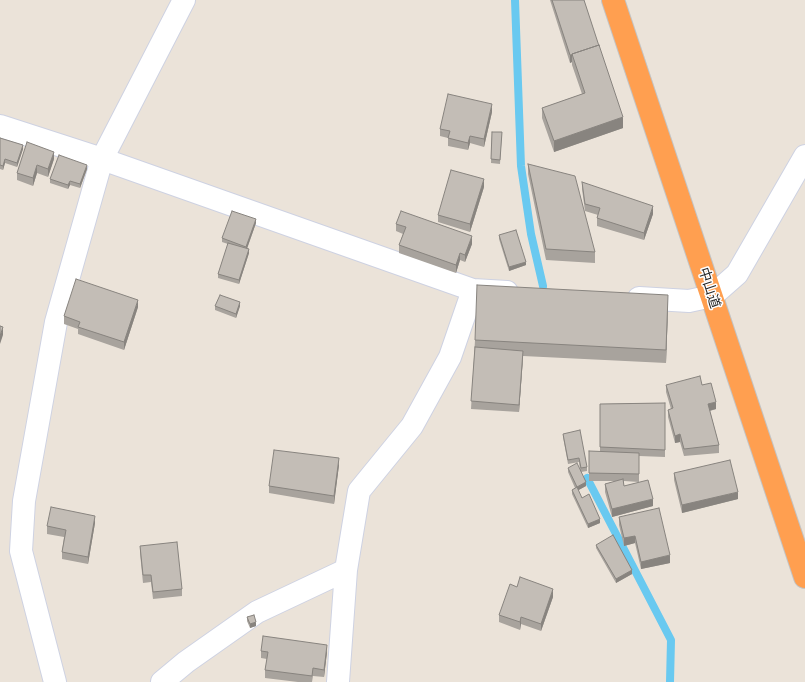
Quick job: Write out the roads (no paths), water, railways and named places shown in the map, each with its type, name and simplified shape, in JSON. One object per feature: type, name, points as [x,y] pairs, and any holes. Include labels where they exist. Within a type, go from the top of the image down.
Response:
[{"type":"highway","name":"中山道","points":[[613,0],[805,577]]},
{"type":"street","points":[[55,682],[21,551],[24,501],[56,322],[102,159],[184,0]]},
{"type":"street","points":[[0,126],[102,159],[473,290],[527,293]]},
{"type":"street","points":[[620,297],[689,300],[712,296],[737,274],[805,156]]},
{"type":"street","points":[[338,682],[346,570],[359,491],[412,426],[450,357],[473,290]]},
{"type":"street","points":[[162,682],[186,662],[257,612],[346,570]]},
{"type":"waterway","points":[[515,0],[521,166],[531,234],[543,286]]},
{"type":"waterway","points":[[587,478],[671,640],[670,682]]}]
